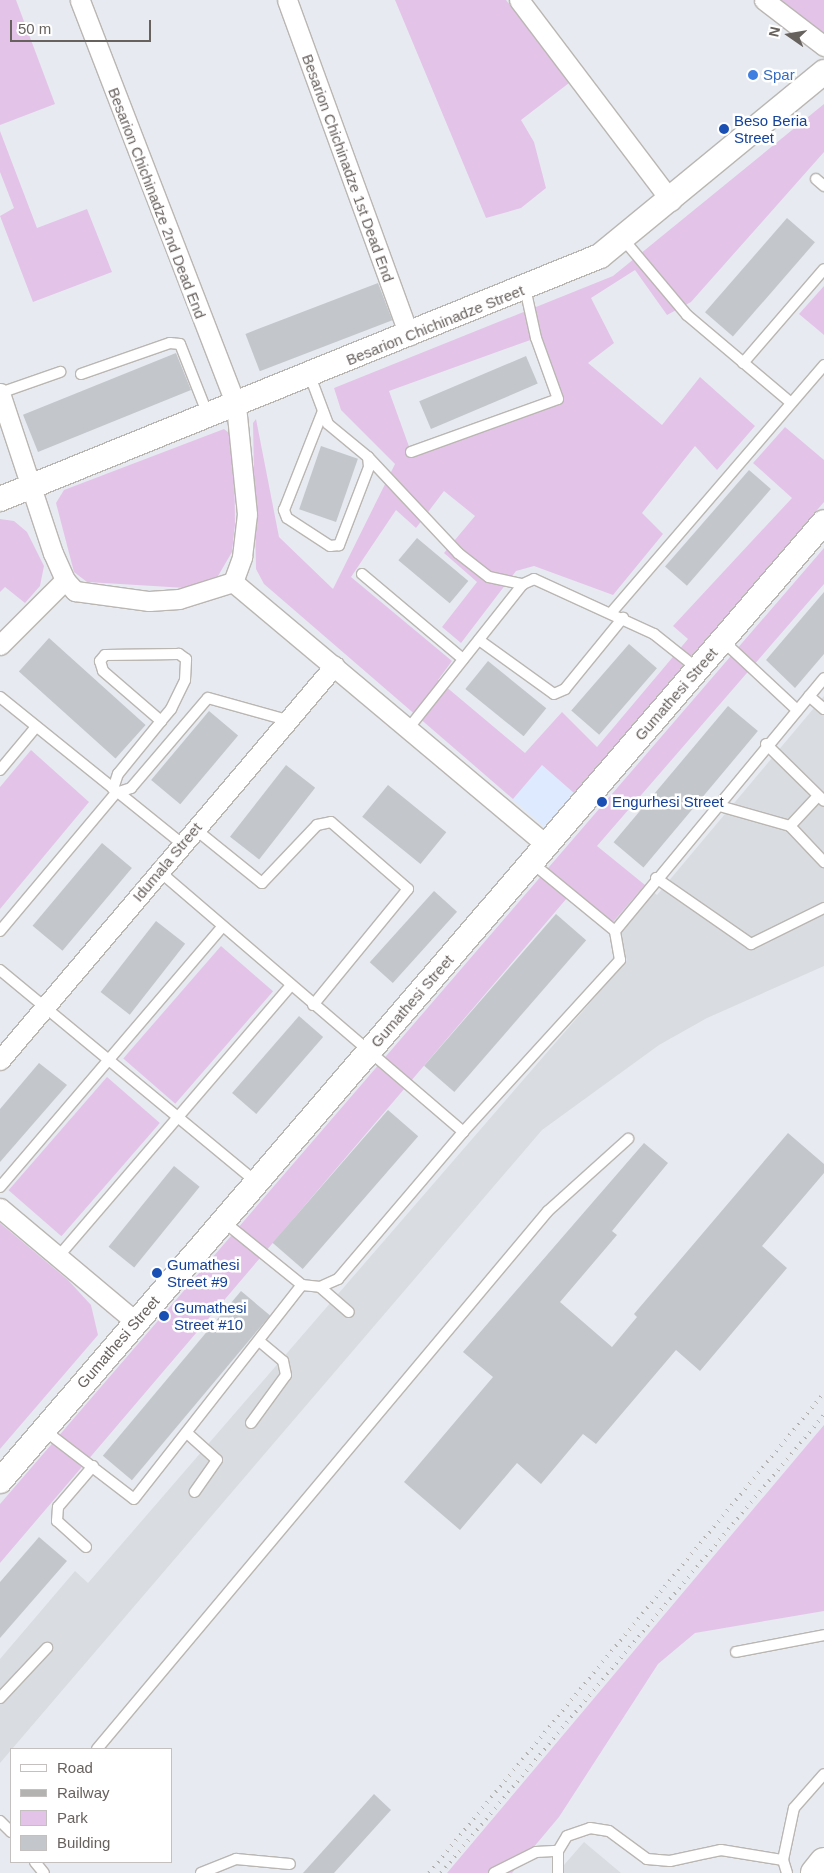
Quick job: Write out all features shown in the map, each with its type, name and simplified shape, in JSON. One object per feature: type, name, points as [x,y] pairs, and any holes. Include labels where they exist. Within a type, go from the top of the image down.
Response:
[{"type":"main road","points":[[815,1873],[824,1862]]},
{"type":"street","name":"Besarion Chichinadze 2nd Dead End","points":[[80,0],[236,405]]},
{"type":"street","name":"Besarion Chichinadze 1st Dead End","points":[[288,0],[409,336]]},
{"type":"street","points":[[519,0],[671,201]]},
{"type":"street","points":[[764,0],[824,46]]},
{"type":"street","name":"Besarion Chichinadze Street","points":[[0,499],[409,336],[600,256],[624,240],[824,72]]},
{"type":"street","points":[[0,393],[65,580],[75,591],[149,601],[179,599],[233,582]]},
{"type":"street","points":[[233,582],[242,557],[247,514],[236,405]]},
{"type":"street","name":"Gumathesi Street","points":[[0,1481],[824,522]]},
{"type":"street","points":[[0,645],[65,580]]},
{"type":"street","points":[[233,582],[408,729],[539,854]]},
{"type":"street","name":"Idumala Street","points":[[0,1060],[334,666]]},
{"type":"street","points":[[0,1208],[136,1322]]},
{"type":"lane","points":[[624,240],[687,315],[791,403]]},
{"type":"lane","points":[[743,363],[824,268]]},
{"type":"lane","points":[[411,452],[558,400],[536,338],[525,288]]},
{"type":"lane","points":[[81,374],[170,343],[180,344],[208,416]]},
{"type":"lane","points":[[611,613],[824,365]]},
{"type":"lane","points":[[0,393],[60,372]]},
{"type":"lane","points":[[310,376],[323,411],[335,432],[368,457],[458,553],[489,577],[523,584],[545,581],[654,634],[698,669]]},
{"type":"lane","points":[[323,411],[287,498],[286,518],[330,546],[339,545],[369,467],[368,457]]},
{"type":"lane","points":[[362,574],[463,659]]},
{"type":"lane","points":[[408,729],[523,584]]},
{"type":"lane","points":[[479,640],[554,694],[565,689],[623,618]]},
{"type":"lane","points":[[722,640],[797,710]]},
{"type":"lane","points":[[0,931],[115,791],[118,774],[161,722],[185,680],[186,659],[179,654],[105,655],[100,660],[103,671],[161,722]]},
{"type":"lane","points":[[615,931],[766,744],[824,678]]},
{"type":"lane","points":[[809,696],[824,709]]},
{"type":"lane","points":[[0,697],[182,844]]},
{"type":"lane","points":[[115,791],[131,788],[208,698],[287,720]]},
{"type":"lane","points":[[0,770],[36,727]]},
{"type":"lane","points":[[766,744],[820,799],[790,826]]},
{"type":"lane","points":[[716,805],[790,826],[824,862]]},
{"type":"lane","points":[[196,829],[262,883],[317,825],[331,822],[408,889],[313,1004]]},
{"type":"lane","points":[[320,1288],[338,1279],[463,1132],[620,960],[615,931],[539,854]]},
{"type":"lane","points":[[159,871],[463,1132]]},
{"type":"lane","points":[[656,878],[751,944],[824,908]]},
{"type":"lane","points":[[0,1188],[223,926]]},
{"type":"lane","points":[[0,970],[256,1182]]},
{"type":"lane","points":[[58,1257],[291,985]]},
{"type":"lane","points":[[98,1748],[548,1211],[628,1139]]},
{"type":"lane","points":[[223,1221],[302,1285],[320,1288],[349,1312]]},
{"type":"lane","points":[[44,1429],[134,1499],[260,1342],[302,1285]]},
{"type":"lane","points":[[252,1423],[286,1374],[283,1361],[260,1342]]},
{"type":"lane","points":[[187,1433],[217,1460],[195,1492]]},
{"type":"lane","points":[[86,1547],[57,1521],[58,1507],[93,1466]]},
{"type":"lane","points":[[736,1652],[824,1635]]},
{"type":"lane","points":[[0,1698],[47,1648]]},
{"type":"lane","points":[[787,1873],[783,1860],[794,1808],[824,1774]]},
{"type":"lane","points":[[0,1821],[10,1831]]},
{"type":"lane","points":[[558,1873],[558,1850],[567,1836],[590,1828],[609,1831],[647,1859],[670,1861],[721,1850],[783,1860]]},
{"type":"lane","points":[[494,1873],[536,1852],[558,1850]]},
{"type":"lane","points":[[201,1873],[236,1858],[290,1864]]},
{"type":"lane","points":[[36,1863],[45,1873]]},
{"type":"shaded area","points":[[824,696],[824,966],[707,1018],[659,1045],[542,1130],[13,1748],[10,1748],[10,1751],[0,1763],[0,1659],[75,1571],[88,1583],[627,960],[612,923],[645,885],[657,895]]},
{"type":"shaded area","points":[[542,765],[574,793],[545,827],[512,799]]},
{"type":"shaded area","points":[[584,1842],[621,1873],[557,1873]]},
{"type":"green space","points":[[0,0],[16,0],[55,104],[0,125]]},
{"type":"green space","points":[[395,0],[506,0],[569,83],[521,120],[534,142],[546,188],[521,208],[486,218]]},
{"type":"green space","points":[[779,0],[824,0],[824,37]]},
{"type":"green space","points":[[824,104],[824,152],[691,302],[667,315],[635,270],[591,298],[614,343],[588,363],[662,425],[700,377],[755,426],[717,470],[695,446],[642,513],[663,534],[613,595],[534,566],[516,571],[461,643],[442,627],[477,582],[444,553],[475,516],[444,491],[416,528],[396,510],[351,577],[452,661],[438,680],[525,753],[562,712],[597,747],[688,639],[673,626],[792,498],[753,463],[785,427],[824,460],[824,502],[574,793],[542,765],[513,799],[264,584],[256,569],[253,423],[256,419],[279,537],[333,589],[395,464],[341,410],[334,388],[613,276]],"holes":[[[536,338],[557,400],[411,452],[389,391]]]},
{"type":"green space","points":[[0,131],[37,228],[87,209],[112,272],[33,302],[0,216],[14,208],[0,172]]},
{"type":"green space","points":[[824,286],[824,335],[799,314]]},
{"type":"green space","points":[[224,429],[234,437],[235,525],[232,552],[218,576],[186,588],[87,582],[74,572],[56,503],[64,490]]},
{"type":"green space","points":[[0,519],[14,521],[27,532],[44,566],[40,586],[25,603],[5,587],[0,592]]},
{"type":"green space","points":[[824,548],[824,584],[597,846],[645,885],[612,923],[573,891],[0,1563],[0,1504]]},
{"type":"green space","points":[[31,750],[89,802],[0,909],[0,787]]},
{"type":"green space","points":[[221,946],[273,991],[175,1104],[123,1058]]},
{"type":"green space","points":[[107,1077],[160,1123],[61,1236],[9,1190]]},
{"type":"green space","points":[[0,1223],[68,1280],[91,1305],[98,1335],[0,1449]]},
{"type":"green space","points":[[824,1425],[824,1611],[695,1633],[658,1664],[559,1817],[512,1873],[447,1873]]},
{"type":"building","points":[[787,218],[815,242],[733,337],[705,312]]},
{"type":"building","points":[[378,283],[392,320],[260,371],[245,334]]},
{"type":"building","points":[[176,353],[191,390],[38,452],[23,415]]},
{"type":"building","points":[[526,356],[538,384],[431,429],[419,401]]},
{"type":"building","points":[[321,446],[358,459],[336,522],[299,509]]},
{"type":"building","points":[[749,470],[771,489],[687,586],[665,567]]},
{"type":"building","points":[[417,538],[468,581],[450,603],[398,560]]},
{"type":"building","points":[[824,592],[824,654],[795,688],[766,660]]},
{"type":"building","points":[[49,638],[146,725],[115,758],[19,671]]},
{"type":"building","points":[[629,644],[657,668],[599,735],[571,710]]},
{"type":"building","points":[[488,661],[546,708],[524,736],[465,689]]},
{"type":"building","points":[[728,706],[758,731],[643,867],[614,842]]},
{"type":"building","points":[[209,711],[238,735],[180,804],[151,780]]},
{"type":"building","points":[[286,765],[315,788],[259,859],[230,837]]},
{"type":"building","points":[[388,785],[446,832],[420,864],[362,817]]},
{"type":"building","points":[[102,843],[132,868],[62,951],[33,926]]},
{"type":"building","points":[[434,891],[457,912],[393,983],[370,962]]},
{"type":"building","points":[[556,914],[586,940],[454,1092],[424,1066]]},
{"type":"building","points":[[156,921],[185,944],[130,1015],[101,992]]},
{"type":"building","points":[[299,1016],[323,1037],[256,1114],[232,1093]]},
{"type":"building","points":[[39,1063],[67,1085],[0,1162],[0,1109]]},
{"type":"building","points":[[388,1110],[418,1136],[303,1269],[273,1243]]},
{"type":"building","points":[[788,1133],[824,1164],[824,1173],[762,1246],[787,1268],[700,1371],[676,1350],[596,1444],[583,1434],[541,1484],[517,1463],[460,1530],[404,1482],[493,1377],[463,1352],[644,1143],[668,1163],[612,1231],[617,1235],[560,1302],[612,1347],[637,1317],[634,1314]]},
{"type":"building","points":[[174,1166],[200,1187],[134,1268],[109,1247]]},
{"type":"building","points":[[241,1291],[270,1315],[132,1480],[103,1456]]},
{"type":"building","points":[[39,1537],[67,1561],[0,1638],[0,1582]]},
{"type":"building","points":[[374,1794],[391,1810],[334,1873],[303,1873]]},
{"type":"railway","points":[[429,1873],[824,1393]]},
{"type":"railway","points":[[441,1873],[824,1415]]},
{"type":"place","name":"Spar","points":[[753,75]]},
{"type":"place","name":"Beso Beria Street","points":[[724,129]]},
{"type":"place","name":"Engurhesi Street","points":[[602,802]]},
{"type":"place","name":"Gumathesi Street #9","points":[[157,1273]]},
{"type":"place","name":"Gumathesi Street #10","points":[[164,1316]]}]
